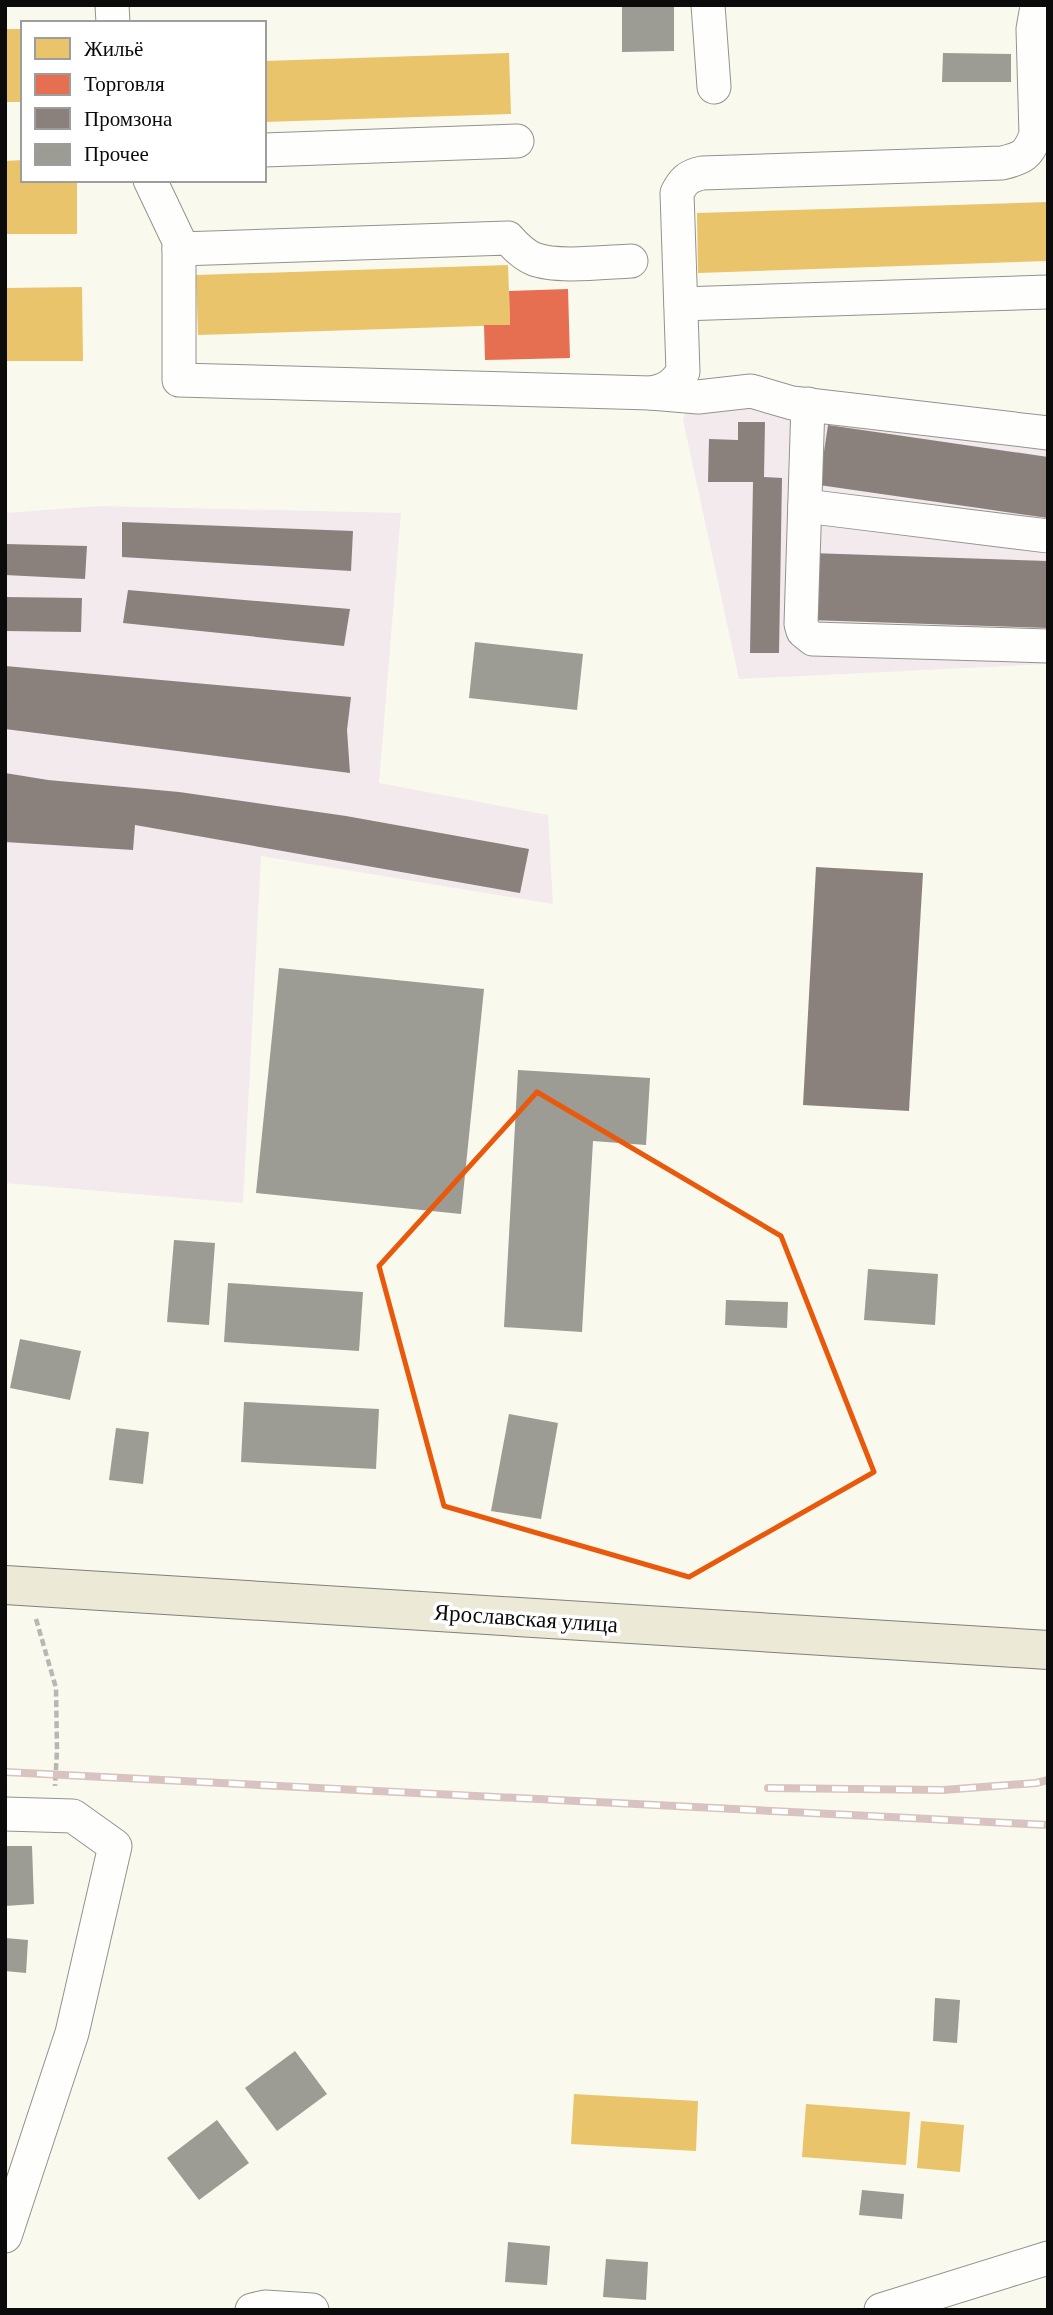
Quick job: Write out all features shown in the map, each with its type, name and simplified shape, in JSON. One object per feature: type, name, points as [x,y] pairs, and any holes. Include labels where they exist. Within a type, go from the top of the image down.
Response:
[{"type":"main road","name":"Ярославская улица","points":[[15,1586],[1048,1650]]},
{"type":"street","points":[[708,5],[714,87]]},
{"type":"street","points":[[651,393],[665,390],[675,384],[683,372],[677,193],[682,182],[690,175],[702,173],[1002,163],[1019,159],[1031,149],[1036,135],[1033,29],[1036,12],[1044,5]]},
{"type":"street","points":[[266,150],[517,141]]},
{"type":"street","points":[[151,182],[179,241],[179,380],[651,393],[698,397],[751,391],[808,404],[1048,433]]},
{"type":"street","points":[[179,248],[508,238],[517,248],[534,259],[550,263],[631,261]]},
{"type":"street","points":[[681,304],[1042,301]]},
{"type":"street","points":[[808,404],[801,624],[803,632],[813,639],[1048,646]]},
{"type":"street","points":[[805,506],[1048,536]]},
{"type":"street","points":[[5,1814],[73,1816],[115,1846],[72,2033],[5,2236]]},
{"type":"street","points":[[881,2310],[952,2299],[1048,2258]]},
{"type":"street","points":[[252,2310],[265,2307],[313,2310]]},
{"type":"path","points":[[15,1586],[56,1688],[57,1750],[54,1796]]},
{"type":"highlighted area","points":[[537,1092],[781,1236],[874,1472],[689,1577],[444,1506],[379,1266]]},
{"type":"shaded area","points":[[694,385],[1048,416],[1048,664],[739,679],[683,420]]},
{"type":"shaded area","points":[[99,506],[401,513],[379,783],[548,815],[553,904],[261,856],[243,1203],[5,1183],[5,513]]},
{"type":"building: Жильё","points":[[5,29],[21,29],[21,102],[5,102]]},
{"type":"building: Жильё","points":[[509,53],[511,114],[266,122],[266,61]]},
{"type":"building: Жильё","points":[[21,160],[21,182],[77,182],[77,234],[5,234],[5,161]]},
{"type":"building: Жильё","points":[[1048,202],[1048,261],[698,273],[697,213]]},
{"type":"building: Жильё","points":[[508,265],[510,325],[198,335],[196,275]]},
{"type":"building: Жильё","points":[[82,287],[83,361],[5,361],[5,288]]},
{"type":"building: Жильё","points":[[574,2094],[698,2101],[696,2151],[571,2144]]},
{"type":"building: Жильё","points":[[806,2104],[910,2112],[906,2165],[802,2157]]},
{"type":"building: Жильё","points":[[921,2121],[964,2125],[960,2172],[917,2168]]},
{"type":"building: Торговля","points":[[568,289],[570,358],[485,360],[484,325],[510,325],[509,291]]},
{"type":"building: Промзона","points":[[738,422],[765,422],[764,477],[782,478],[779,653],[750,653],[753,482],[708,482],[709,439],[738,440]]},
{"type":"building: Промзона","points":[[828,425],[1048,457],[1048,518],[819,485]]},
{"type":"building: Промзона","points":[[122,522],[353,531],[351,571],[122,557]]},
{"type":"building: Промзона","points":[[5,544],[87,546],[85,579],[5,575]]},
{"type":"building: Промзона","points":[[811,553],[1048,561],[1048,628],[809,620]]},
{"type":"building: Промзона","points":[[128,590],[350,609],[344,646],[123,623]]},
{"type":"building: Промзона","points":[[5,597],[82,598],[81,632],[5,631]]},
{"type":"building: Промзона","points":[[5,666],[351,697],[347,730],[350,773],[5,729]]},
{"type":"building: Промзона","points":[[5,773],[48,780],[179,792],[346,816],[529,849],[520,893],[135,825],[133,850],[5,842]]},
{"type":"building: Промзона","points":[[816,867],[923,873],[909,1111],[803,1105]]},
{"type":"building: Прочее","points":[[674,6],[674,51],[622,52],[622,7]]},
{"type":"building: Прочее","points":[[943,53],[1011,54],[1011,82],[942,82]]},
{"type":"building: Прочее","points":[[475,642],[583,654],[577,710],[469,698]]},
{"type":"building: Прочее","points":[[279,968],[484,989],[461,1214],[256,1193]]},
{"type":"building: Прочее","points":[[518,1070],[650,1078],[646,1145],[593,1141],[582,1332],[504,1327]]},
{"type":"building: Прочее","points":[[174,1240],[215,1243],[209,1325],[167,1322]]},
{"type":"building: Прочее","points":[[868,1269],[938,1274],[935,1325],[864,1320]]},
{"type":"building: Прочее","points":[[228,1283],[363,1292],[359,1351],[224,1342]]},
{"type":"building: Прочее","points":[[726,1300],[788,1302],[787,1328],[725,1325]]},
{"type":"building: Прочее","points":[[20,1339],[81,1351],[70,1400],[10,1388]]},
{"type":"building: Прочее","points":[[244,1402],[379,1409],[376,1469],[241,1462]]},
{"type":"building: Прочее","points":[[509,1414],[558,1423],[541,1519],[491,1511]]},
{"type":"building: Прочее","points":[[116,1428],[149,1432],[143,1484],[109,1480]]},
{"type":"building: Прочее","points":[[5,1846],[32,1846],[34,1904],[5,1906]]},
{"type":"building: Прочее","points":[[5,1938],[28,1940],[26,1973],[5,1971]]},
{"type":"building: Прочее","points":[[935,1998],[960,2000],[957,2043],[933,2041]]},
{"type":"building: Прочее","points":[[295,2051],[327,2094],[277,2131],[245,2088]]},
{"type":"building: Прочее","points":[[217,2120],[249,2163],[199,2200],[167,2158]]},
{"type":"building: Прочее","points":[[862,2190],[904,2194],[902,2219],[859,2215]]},
{"type":"building: Прочее","points":[[508,2242],[550,2246],[547,2285],[505,2282]]},
{"type":"building: Прочее","points":[[606,2259],[648,2262],[646,2300],[603,2297]]},
{"type":"railway","points":[[5,1772],[1048,1825]]},
{"type":"railway","points":[[768,1788],[943,1790],[1048,1780]]}]
